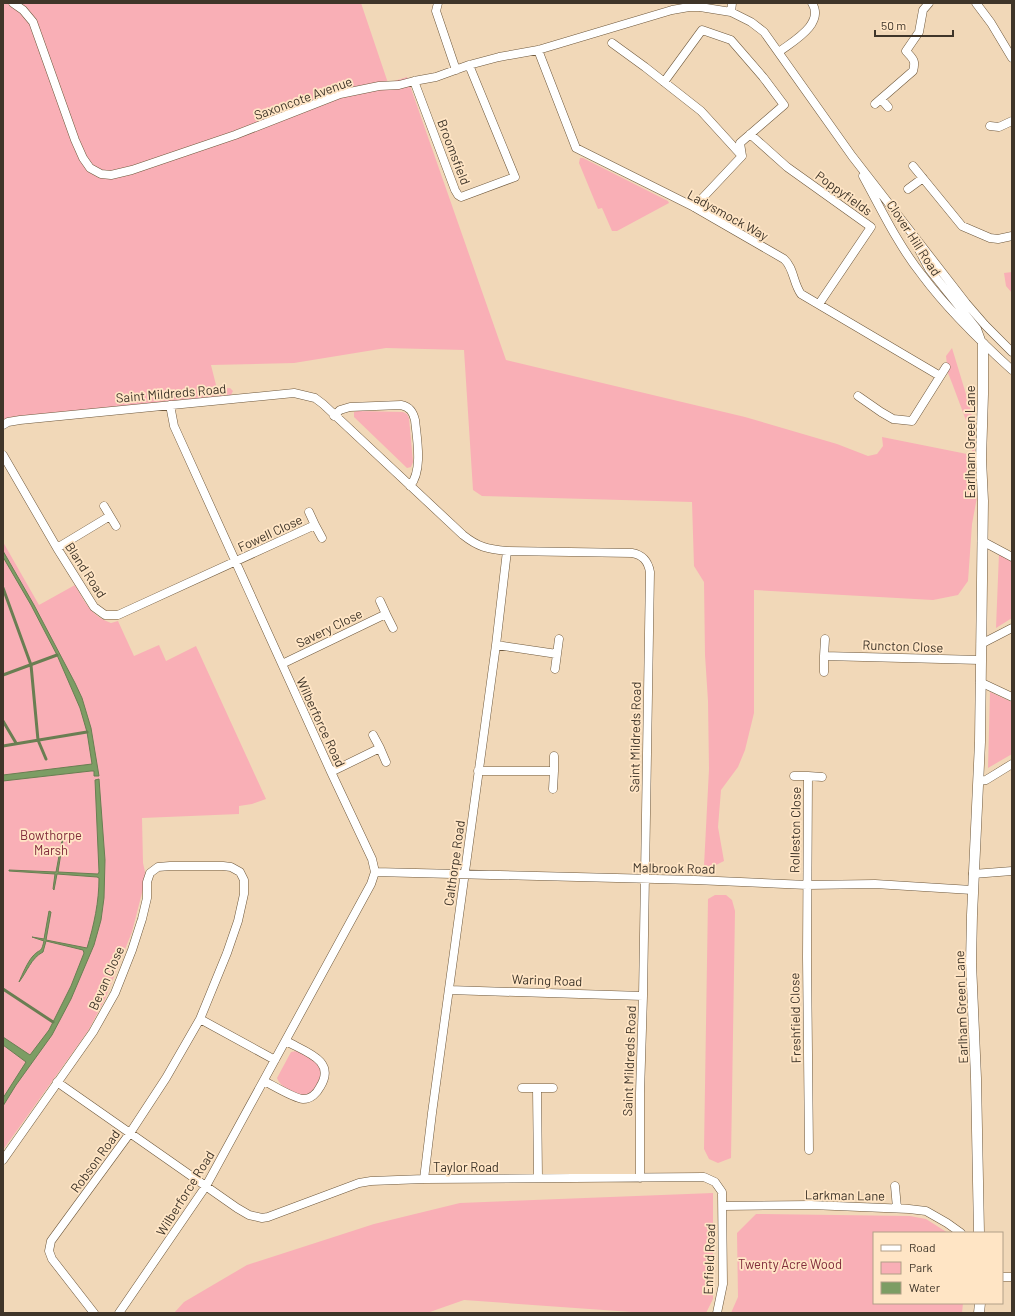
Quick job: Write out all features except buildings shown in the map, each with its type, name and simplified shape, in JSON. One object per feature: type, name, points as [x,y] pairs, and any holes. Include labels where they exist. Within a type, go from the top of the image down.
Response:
[{"type":"street","name":"Saxoncote Avenue","points":[[13,3],[23,10],[33,22],[75,140],[83,158],[90,168],[101,174],[111,175],[132,170],[259,126],[345,93],[379,86],[399,85],[436,77],[469,65],[499,57],[538,50],[672,10],[700,7],[731,12]]},
{"type":"street","points":[[438,3],[436,11],[456,70]]},
{"type":"street","points":[[731,12],[732,3]]},
{"type":"street","points":[[779,52],[808,30],[813,22],[815,12],[812,3]]},
{"type":"street","points":[[888,107],[878,102],[913,71],[915,64],[906,51],[919,32],[923,10],[929,3]]},
{"type":"street","points":[[976,3],[992,23],[1012,58]]},
{"type":"street","name":"Clover Hill Road","points":[[731,12],[751,22],[764,32],[852,156],[966,303],[985,325],[1012,352]]},
{"type":"street","points":[[664,82],[702,30],[731,40],[763,77],[784,105],[740,143],[742,156]]},
{"type":"street","points":[[612,43],[701,111],[742,156]]},
{"type":"street","name":"Ladysmock Way","points":[[538,50],[576,148],[694,207],[784,259],[791,268],[801,294],[940,376]]},
{"type":"street","name":"Broomsfield","points":[[414,81],[455,190],[461,197],[515,177],[469,65]]},
{"type":"street","points":[[990,126],[999,127],[1012,121]]},
{"type":"street","name":"Poppyfields","points":[[750,134],[787,167],[871,227],[819,304]]},
{"type":"street","points":[[694,207],[742,156]]},
{"type":"street","name":"Clover Hill Road","points":[[852,156],[891,228],[921,275],[983,344],[1012,370]]},
{"type":"street","points":[[913,166],[962,226],[990,238],[998,239],[1012,236]]},
{"type":"street","points":[[908,189],[923,178]]},
{"type":"street","name":"Clover Hill Road","points":[[909,229],[928,269],[977,329],[983,344]]},
{"type":"street","name":"Earlham Green Lane","points":[[979,1232],[976,1078],[971,963],[972,890],[979,781],[983,501],[981,459],[983,344]]},
{"type":"street","points":[[858,396],[893,419],[912,421],[946,367]]},
{"type":"street","name":"Saint Mildreds Road","points":[[3,425],[8,422],[20,420],[294,393],[315,398],[323,404],[410,486],[472,542],[481,547],[507,551],[632,553],[638,554],[649,563],[643,996],[640,1093],[640,1178]]},
{"type":"street","name":"Wilberforce Road","points":[[119,1313],[206,1186],[371,884],[375,872],[372,859],[174,426],[170,405]]},
{"type":"street","points":[[334,416],[340,410],[350,407],[406,406],[411,410],[416,420],[418,464],[415,479],[410,486]]},
{"type":"street","name":"Bland Road","points":[[3,455],[57,548],[94,607],[105,615],[118,615],[235,562]]},
{"type":"street","points":[[104,506],[116,526]]},
{"type":"street","name":"Fowell Close","points":[[310,512],[322,538]]},
{"type":"street","points":[[57,548],[110,516]]},
{"type":"street","name":"Fowell Close","points":[[235,562],[315,525]]},
{"type":"street","points":[[982,541],[1012,557]]},
{"type":"street","name":"Calthorpe Road","points":[[424,1179],[496,645],[507,551]]},
{"type":"street","points":[[380,601],[393,628]]},
{"type":"street","name":"Savery Close","points":[[282,664],[386,614]]},
{"type":"street","points":[[981,644],[1012,628]]},
{"type":"street","points":[[555,668],[559,639]]},
{"type":"street","points":[[824,672],[825,639]]},
{"type":"street","points":[[496,645],[557,654]]},
{"type":"street","name":"Runcton Close","points":[[824,656],[980,660]]},
{"type":"street","points":[[980,682],[1012,697]]},
{"type":"street","points":[[373,735],[386,762]]},
{"type":"street","points":[[331,772],[380,748]]},
{"type":"street","points":[[553,789],[554,756]]},
{"type":"street","points":[[979,781],[986,780],[1012,764]]},
{"type":"street","points":[[478,771],[554,771]]},
{"type":"street","name":"Rolleston Close","points":[[794,776],[822,777]]},
{"type":"street","name":"Rolleston Close","points":[[807,885],[808,776]]},
{"type":"street","name":"Robson Road","points":[[94,1313],[52,1259],[49,1251],[51,1240],[130,1133],[166,1078],[200,1019],[227,953],[238,921],[244,894],[244,880],[240,872],[232,867],[170,866],[158,867],[150,873]]},
{"type":"street","points":[[973,874],[1012,871]]},
{"type":"street","name":"Malbrook Road","points":[[375,872],[710,880],[807,885],[875,884],[972,890]]},
{"type":"street","name":"Bevan Close","points":[[3,1160],[93,1032],[115,993],[132,950],[142,919],[147,898],[147,882],[150,873]]},
{"type":"street","name":"Freshfield Close","points":[[807,885],[809,1150]]},
{"type":"street","name":"Waring Road","points":[[449,990],[643,996]]},
{"type":"street","points":[[200,1019],[276,1060]]},
{"type":"street","points":[[264,1081],[302,1100],[310,1098],[317,1092],[323,1082],[326,1075],[324,1065],[316,1057],[286,1041]]},
{"type":"street","points":[[57,1082],[206,1186]]},
{"type":"street","points":[[522,1088],[553,1088]]},
{"type":"street","points":[[537,1088],[538,1178]]},
{"type":"street","name":"Taylor Road","points":[[206,1186],[249,1215],[262,1218],[277,1215],[359,1183],[424,1179],[704,1177],[715,1182],[722,1192],[723,1206]]},
{"type":"street","points":[[895,1186],[897,1208]]},
{"type":"street","name":"Larkman Lane","points":[[723,1206],[811,1205],[897,1208],[926,1211],[960,1232]]},
{"type":"street","name":"Enfield Road","points":[[717,1313],[723,1284],[723,1206]]},
{"type":"green space","points":[[3,3],[361,3],[388,83],[407,77],[506,360],[745,417],[837,444],[868,456],[877,454],[883,446],[882,437],[972,455],[973,439],[948,373],[946,356],[952,348],[974,425],[975,445],[973,470],[977,497],[972,524],[968,581],[958,595],[933,600],[754,590],[754,713],[745,750],[738,767],[721,790],[718,827],[724,861],[714,866],[704,866],[709,769],[708,701],[705,655],[704,582],[694,566],[692,502],[482,496],[473,490],[464,350],[386,348],[294,363],[211,365],[217,389],[230,388],[233,391],[231,395],[11,417],[3,420]]},
{"type":"green space","points":[[580,158],[583,158],[668,201],[669,203],[617,231],[612,231],[602,208],[598,209],[579,163]]},
{"type":"green space","points":[[1012,272],[1012,293],[1006,286],[1004,273]]},
{"type":"green space","points":[[354,412],[403,412],[407,414],[409,418],[413,462],[411,467],[407,468],[354,417]]},
{"type":"green space","name":"Bowthorpe Marsh","points":[[3,542],[39,605],[75,585],[93,612],[111,623],[118,621],[134,656],[159,645],[166,661],[196,646],[266,799],[252,804],[239,806],[239,814],[142,818],[143,863],[145,872],[144,885],[132,932],[105,999],[88,1031],[3,1150]]},
{"type":"green space","points":[[999,553],[1012,562],[1012,618],[996,628]]},
{"type":"green space","points":[[990,692],[1012,702],[1012,754],[988,768]]},
{"type":"green space","points":[[715,895],[726,895],[732,900],[735,911],[731,1158],[718,1163],[709,1159],[704,1149],[708,899]]},
{"type":"green space","points":[[296,1051],[307,1055],[318,1063],[320,1067],[321,1078],[319,1083],[312,1092],[307,1094],[300,1095],[282,1086],[277,1078],[291,1052]]},
{"type":"green space","points":[[713,1193],[713,1299],[706,1313],[646,1313],[464,1300],[427,1313],[174,1313],[184,1302],[247,1265],[374,1224],[460,1203]]},
{"type":"green space","name":"Twenty Acre Wood","points":[[756,1214],[910,1216],[926,1219],[946,1232],[873,1232],[873,1304],[963,1304],[962,1313],[731,1313],[738,1297],[737,1233]]},
{"type":"water","points":[[3,551],[34,605],[82,698],[91,728],[99,776],[94,776],[94,771],[91,771],[3,781],[3,775],[92,764],[87,732],[80,708],[57,655],[31,605],[3,557]]},
{"type":"water","points":[[99,779],[105,860],[104,898],[101,920],[94,945],[71,999],[52,1035],[16,1085],[3,1106],[3,1098],[26,1062],[3,1045],[3,1037],[30,1055],[49,1030],[71,986],[84,953],[83,950],[46,941],[43,952],[32,961],[19,982],[29,961],[43,945],[44,941],[32,937],[44,939],[49,911],[51,912],[46,940],[87,948],[96,913],[99,878],[57,874],[54,890],[55,874],[9,870],[56,872],[63,840],[58,872],[98,874],[95,780]]},
{"type":"waterway","points":[[3,588],[31,665],[38,740],[46,759]]},
{"type":"waterway","points":[[3,675],[57,655]]},
{"type":"waterway","points":[[3,721],[16,743]]},
{"type":"waterway","points":[[3,746],[87,732]]},
{"type":"waterway","points":[[3,989],[53,1022]]}]
